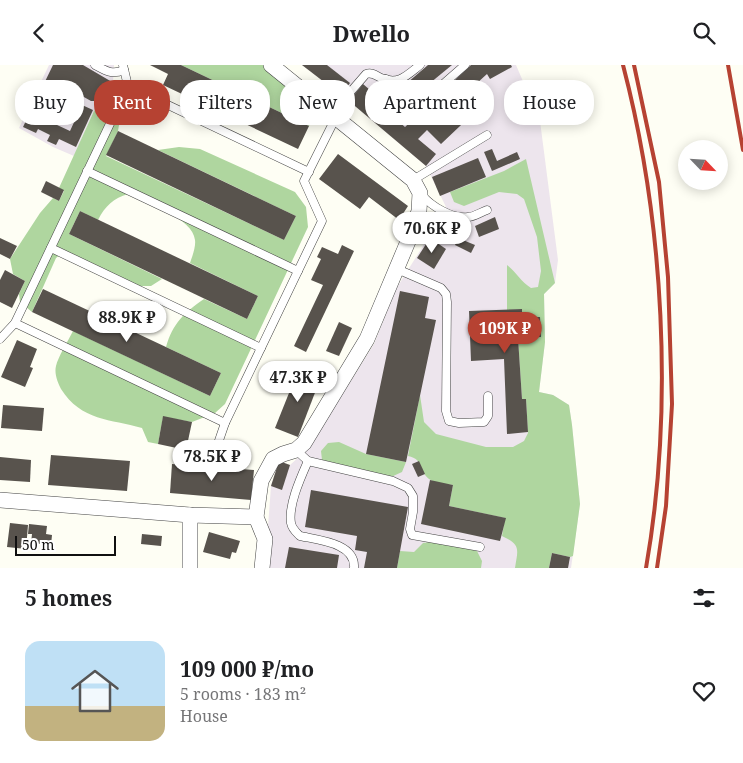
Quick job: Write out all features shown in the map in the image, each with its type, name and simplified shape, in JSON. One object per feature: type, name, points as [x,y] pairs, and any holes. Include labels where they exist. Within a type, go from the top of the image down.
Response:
[{"type":"street","points":[[275,66],[292,80]]},
{"type":"street","points":[[262,568],[265,539],[256,517],[262,481],[273,459],[283,453],[296,450],[304,443],[367,339],[419,211],[417,186],[346,125]]},
{"type":"street","points":[[0,500],[190,515],[256,517]]},
{"type":"street","points":[[190,515],[190,568]]},
{"type":"lane","points":[[95,65],[108,73],[118,72],[123,67]]},
{"type":"lane","points":[[355,87],[370,72],[394,82],[403,79],[420,65]]},
{"type":"lane","points":[[386,79],[384,94],[387,103],[397,111],[406,114],[417,107],[465,65]]},
{"type":"lane","points":[[123,67],[126,80]]},
{"type":"lane","points":[[170,106],[309,172]]},
{"type":"lane","points":[[0,339],[15,323],[110,125]]},
{"type":"lane","points":[[214,455],[226,423],[322,221],[304,181],[331,125]]},
{"type":"lane","points":[[487,135],[417,186],[428,202],[454,215],[468,217],[487,210]]},
{"type":"lane","points":[[88,171],[298,271]]},
{"type":"lane","points":[[51,248],[261,348]]},
{"type":"lane","points":[[397,269],[441,288],[446,294],[446,411],[449,421],[459,423],[484,422],[488,416],[488,396]]},
{"type":"lane","points":[[15,323],[226,423]]},
{"type":"lane","points":[[296,450],[308,461],[393,481],[408,489],[413,496],[410,529],[412,535],[480,547]]},
{"type":"lane","points":[[308,461],[300,480],[291,512],[291,524],[300,536],[337,545],[347,551],[354,561],[354,568]]},
{"type":"shaded area","points":[[49,65],[114,65],[113,80],[94,80],[94,111],[74,156],[53,147],[19,128],[20,125],[84,125],[84,80],[42,80]]},
{"type":"shaded area","points":[[302,65],[516,65],[522,80],[504,80],[504,125],[541,125],[558,260],[555,283],[544,294],[545,342],[539,392],[553,395],[569,405],[580,504],[571,568],[265,568],[271,486],[279,461],[290,465],[309,448],[374,344],[396,289],[446,207],[426,166],[377,125],[494,125],[494,80],[365,80],[365,115],[355,106],[355,80],[322,80]]},
{"type":"green space","points":[[181,65],[268,65],[286,80],[280,80],[280,112],[270,107],[270,80],[212,80]]},
{"type":"green space","points":[[94,111],[94,125],[119,125],[106,156],[284,240],[296,216],[158,150],[179,147],[200,149],[295,192],[306,207],[308,227],[225,404],[215,413],[192,422],[163,417],[158,444],[148,442],[142,428],[87,413],[69,399],[61,389],[56,375],[56,366],[73,331],[210,396],[221,373],[166,347],[172,331],[185,314],[204,299],[247,319],[258,296],[190,263],[195,240],[192,232],[186,225],[157,206],[128,194],[110,203],[98,220],[80,211],[69,234],[162,279],[151,286],[135,286],[65,251],[56,258],[32,312],[20,302],[19,294],[25,281],[13,274],[10,259],[40,213],[53,198],[59,201],[64,191],[59,188]]},
{"type":"green space","points":[[526,159],[555,283],[544,294],[545,342],[539,392],[553,395],[569,405],[580,504],[573,556],[552,553],[549,568],[515,568],[517,548],[512,542],[502,536],[505,518],[449,506],[453,485],[429,479],[417,460],[408,456],[420,395],[424,422],[436,434],[486,447],[513,447],[524,441],[528,433],[526,399],[522,399],[518,338],[540,337],[540,317],[522,317],[521,309],[507,310],[507,265],[527,286],[531,288],[538,287],[541,271],[537,237],[524,199],[517,194],[499,192],[464,206],[454,202],[450,192],[504,171]]},
{"type":"green space","points":[[339,442],[366,454],[406,462],[402,472],[391,477],[322,460],[321,451],[328,443]]},
{"type":"green space","points":[[437,541],[477,551],[482,561],[481,568],[397,568],[400,551],[414,552],[423,543]]},
{"type":"building","points":[[53,65],[83,65],[109,80],[94,80],[94,101],[91,101],[84,97],[84,80],[46,80]]},
{"type":"building","points":[[150,65],[181,65],[212,80],[180,80],[180,93],[170,88],[170,80],[165,80],[168,74]]},
{"type":"building","points":[[302,65],[327,65],[346,80],[322,80]]},
{"type":"building","points":[[428,65],[452,65],[434,80],[410,80]]},
{"type":"building","points":[[471,65],[511,65],[512,67],[490,79],[487,74],[480,80],[455,80]]},
{"type":"building","points":[[363,84],[365,86],[365,115],[355,106],[355,94]]},
{"type":"building","points":[[84,106],[93,110],[76,147],[59,139],[56,145],[47,141],[50,135],[38,129],[36,133],[23,127],[24,125],[57,125],[70,131],[73,125],[84,125]]},
{"type":"building","points":[[270,107],[280,112],[280,125],[309,126],[298,149],[247,125],[270,125]]},
{"type":"building","points":[[377,125],[403,125],[405,127],[407,125],[461,125],[441,144],[427,130],[418,139],[436,154],[426,166]]},
{"type":"building","points":[[118,131],[296,216],[284,240],[106,155]]},
{"type":"building","points":[[492,149],[497,161],[517,152],[520,159],[492,171],[484,152]]},
{"type":"building","points":[[338,154],[408,206],[399,220],[369,197],[360,209],[319,179]]},
{"type":"building","points":[[478,158],[486,177],[440,196],[432,177]]},
{"type":"building","points":[[46,181],[64,190],[59,201],[41,192]]},
{"type":"building","points":[[80,211],[258,296],[247,319],[69,234]]},
{"type":"building","points":[[495,217],[499,229],[479,237],[475,226]]},
{"type":"building","points":[[0,238],[17,246],[10,259],[0,254]]},
{"type":"building","points":[[430,238],[446,249],[434,269],[417,258]]},
{"type":"building","points":[[458,238],[475,245],[471,253],[455,245]]},
{"type":"building","points":[[342,245],[354,251],[306,352],[294,346],[323,285],[311,280],[321,259],[317,257],[322,247],[338,254]]},
{"type":"building","points":[[5,270],[25,281],[12,308],[0,302],[0,280]]},
{"type":"building","points":[[43,289],[221,373],[210,396],[32,312]]},
{"type":"building","points":[[400,291],[429,297],[425,318],[436,320],[406,462],[366,454]]},
{"type":"building","points":[[522,309],[522,317],[540,317],[541,337],[518,338],[522,399],[526,399],[528,432],[507,434],[504,359],[471,361],[469,311]]},
{"type":"building","points":[[339,322],[352,328],[339,356],[326,351]]},
{"type":"building","points":[[17,340],[37,349],[30,367],[33,368],[25,387],[1,377]]},
{"type":"building","points":[[299,368],[321,377],[298,437],[275,428]]},
{"type":"building","points":[[3,405],[44,408],[42,431],[1,428]]},
{"type":"building","points":[[163,416],[192,422],[186,450],[158,444]]},
{"type":"building","points":[[51,455],[130,461],[127,491],[48,485]]},
{"type":"building","points":[[0,457],[31,460],[30,482],[0,480]]},
{"type":"building","points":[[279,461],[290,465],[282,490],[271,486]]},
{"type":"building","points":[[419,461],[425,474],[418,477],[412,464]]},
{"type":"building","points":[[172,464],[254,470],[251,500],[170,493]]},
{"type":"building","points":[[430,480],[453,485],[449,506],[506,518],[500,541],[421,524]]},
{"type":"building","points":[[311,490],[408,507],[397,568],[364,568],[367,552],[355,550],[357,536],[305,527]]},
{"type":"building","points":[[10,523],[28,525],[26,549],[7,547]]},
{"type":"building","points":[[29,524],[47,526],[46,534],[52,535],[51,545],[31,543],[32,534],[28,534]]},
{"type":"building","points":[[209,532],[240,541],[236,553],[232,552],[230,559],[203,552]]},
{"type":"building","points":[[142,534],[162,536],[161,546],[141,544]]},
{"type":"building","points":[[289,547],[339,555],[337,568],[285,568]]},
{"type":"building","points":[[552,553],[570,557],[568,568],[549,568]]},
{"type":"railway","points":[[623,65],[637,125],[648,187],[656,251],[660,315],[662,380],[660,444],[655,507],[646,568]]},
{"type":"railway","points":[[634,65],[659,182],[668,277],[672,404],[666,506],[657,568]]},
{"type":"railway","points":[[728,65],[743,150]]}]
